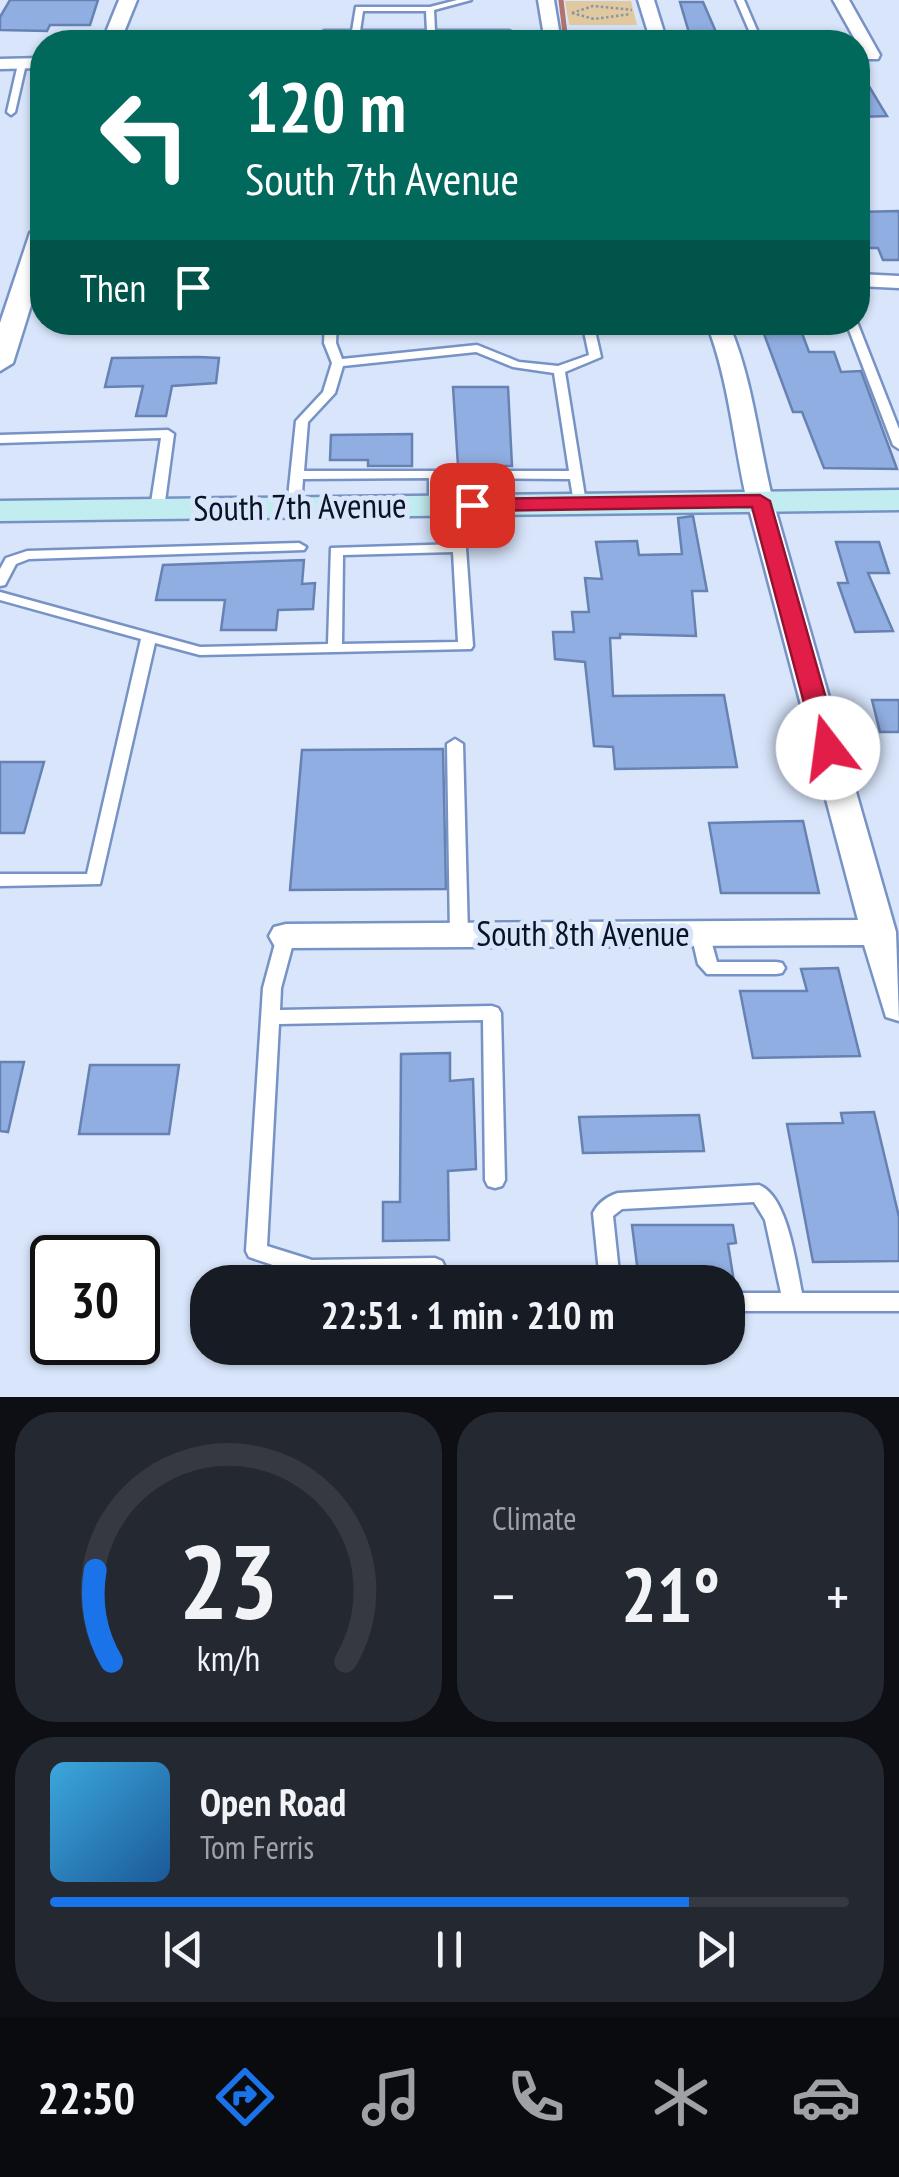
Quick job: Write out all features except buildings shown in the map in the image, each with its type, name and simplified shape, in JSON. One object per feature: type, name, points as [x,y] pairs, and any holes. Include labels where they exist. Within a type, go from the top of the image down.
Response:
[{"type":"main road","name":"South 7th Avenue","points":[[0,511],[157,509],[296,491],[578,489],[760,501],[899,500]]},
{"type":"street","points":[[116,30],[128,0]]},
{"type":"street","points":[[546,0],[550,30]]},
{"type":"street","points":[[841,0],[857,30]]},
{"type":"street","points":[[640,5],[653,30]]},
{"type":"street","points":[[0,64],[30,64]]},
{"type":"street","points":[[0,362],[30,272]]},
{"type":"street","points":[[870,281],[899,282]]},
{"type":"street","points":[[723,335],[734,362],[744,434],[760,501],[899,1007]]},
{"type":"street","name":"South 8th Avenue","points":[[286,936],[879,932]]},
{"type":"lane","points":[[356,30],[359,9],[394,4],[430,9],[467,0]]},
{"type":"lane","points":[[740,0],[753,30]]},
{"type":"lane","points":[[430,9],[431,30]]},
{"type":"lane","points":[[11,112],[22,64]]},
{"type":"lane","points":[[296,491],[302,421],[329,393],[338,363],[330,335]]},
{"type":"lane","points":[[338,363],[477,348],[517,365],[559,370],[595,357],[590,335]]},
{"type":"lane","points":[[856,335],[899,445]]},
{"type":"lane","points":[[559,370],[578,489]]},
{"type":"lane","points":[[0,439],[168,434],[157,509]]},
{"type":"lane","points":[[0,582],[11,561],[27,556],[299,546]]},
{"type":"lane","points":[[0,596],[200,651],[335,649],[466,646],[459,548],[336,551],[335,649]]},
{"type":"lane","points":[[0,880],[94,880],[149,637]]},
{"type":"lane","points":[[455,744],[459,935]]},
{"type":"lane","points":[[700,934],[706,964],[713,969],[776,968]]},
{"type":"lane","points":[[286,936],[272,988],[256,1251],[300,1265]]},
{"type":"lane","points":[[270,1016],[492,1013],[494,1180]]},
{"type":"lane","points":[[609,1265],[604,1212],[618,1201],[759,1193],[775,1218],[794,1300]]},
{"type":"lane","points":[[745,1301],[899,1302]]},
{"type":"path","points":[[620,14],[600,20],[584,19],[572,12],[592,5],[640,5]]},
{"type":"shaded area","points":[[565,1],[631,1],[637,25],[569,25]]},
{"type":"waterway","points":[[561,0],[565,30]]},
{"type":"route","points":[[472,505],[760,501],[828,748]]}]
